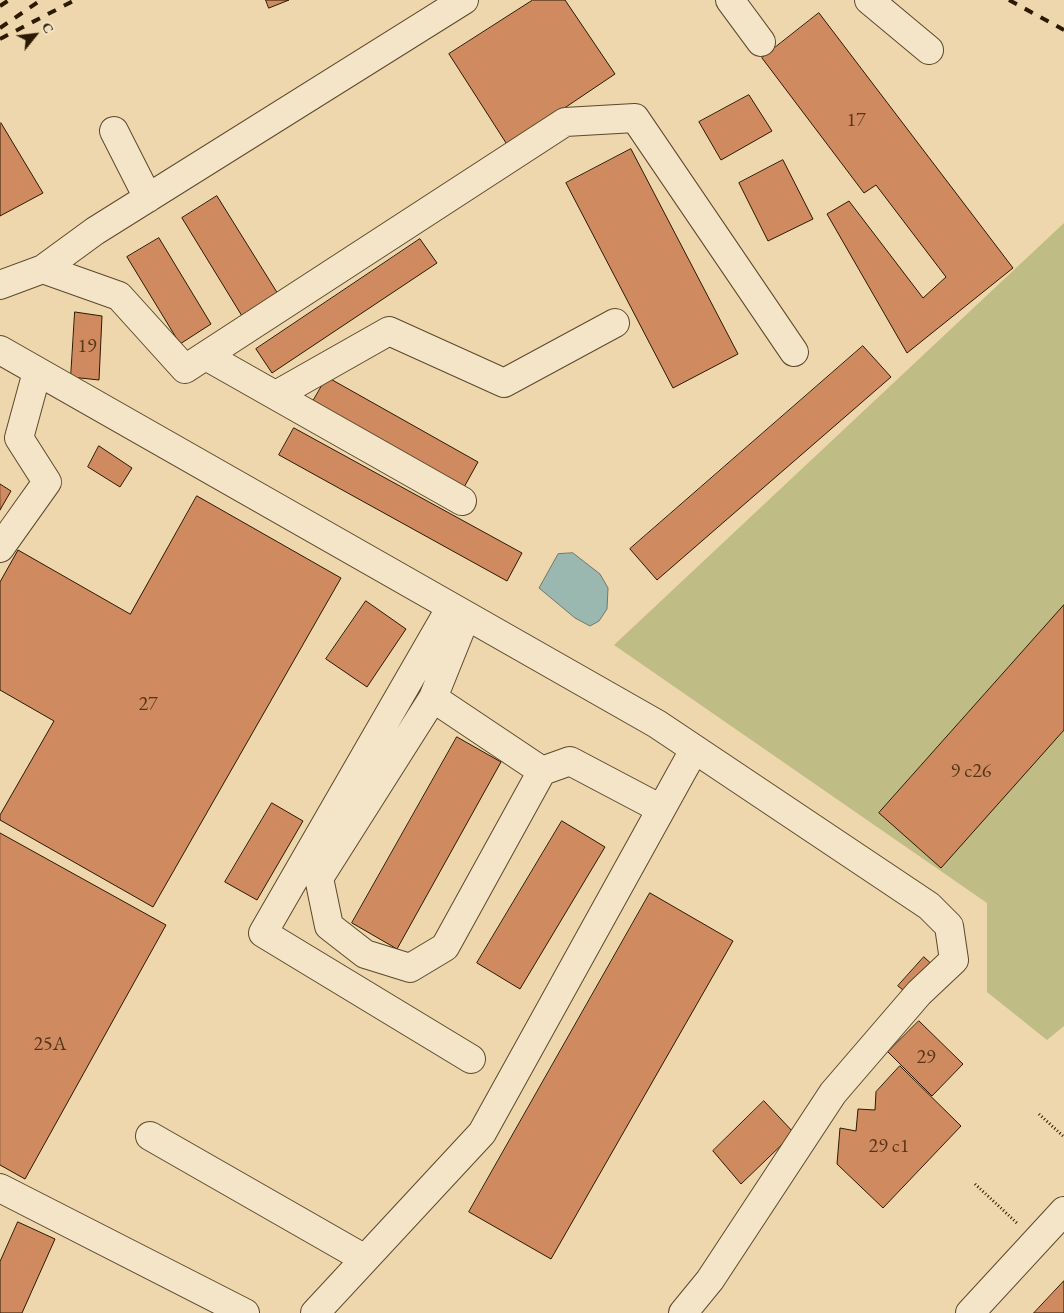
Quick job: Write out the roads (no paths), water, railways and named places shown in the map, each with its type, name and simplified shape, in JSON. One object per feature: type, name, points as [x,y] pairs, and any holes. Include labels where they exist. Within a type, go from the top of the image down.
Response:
[{"type":"street","points":[[0,285],[43,269],[95,231],[464,0]]},
{"type":"street","points":[[730,0],[761,42]]},
{"type":"street","points":[[869,0],[929,50]]},
{"type":"street","points":[[43,269],[119,296],[185,368],[565,122],[635,118],[794,352]]},
{"type":"street","points":[[114,131],[148,198]]},
{"type":"street","points":[[276,395],[389,331],[504,383],[615,323]]},
{"type":"street","points":[[0,350],[657,724],[929,906],[949,926],[954,960],[919,993],[833,1093],[710,1280],[682,1313]]},
{"type":"street","points":[[206,356],[462,501]]},
{"type":"street","points":[[0,548],[47,482],[19,438],[37,372]]},
{"type":"street","points":[[458,611],[432,698],[319,878],[329,926],[365,954],[410,968],[444,947],[542,771],[570,761],[661,809]]},
{"type":"street","points":[[458,611],[263,933],[471,1059]]},
{"type":"street","points":[[432,698],[542,771]]},
{"type":"street","points":[[315,1313],[482,1133],[694,750]]},
{"type":"street","points":[[150,1136],[365,1259]]},
{"type":"street","points":[[0,1188],[245,1313]]},
{"type":"street","points":[[970,1313],[1064,1211]]},
{"type":"water","points":[[573,553],[600,574],[608,588],[607,609],[599,621],[590,626],[575,618],[539,588],[558,554]]},
{"type":"railway","points":[[0,6],[9,0]]},
{"type":"railway","points":[[0,28],[41,0]]},
{"type":"railway","points":[[0,39],[75,0]]},
{"type":"railway","points":[[1009,0],[1064,30]]}]
